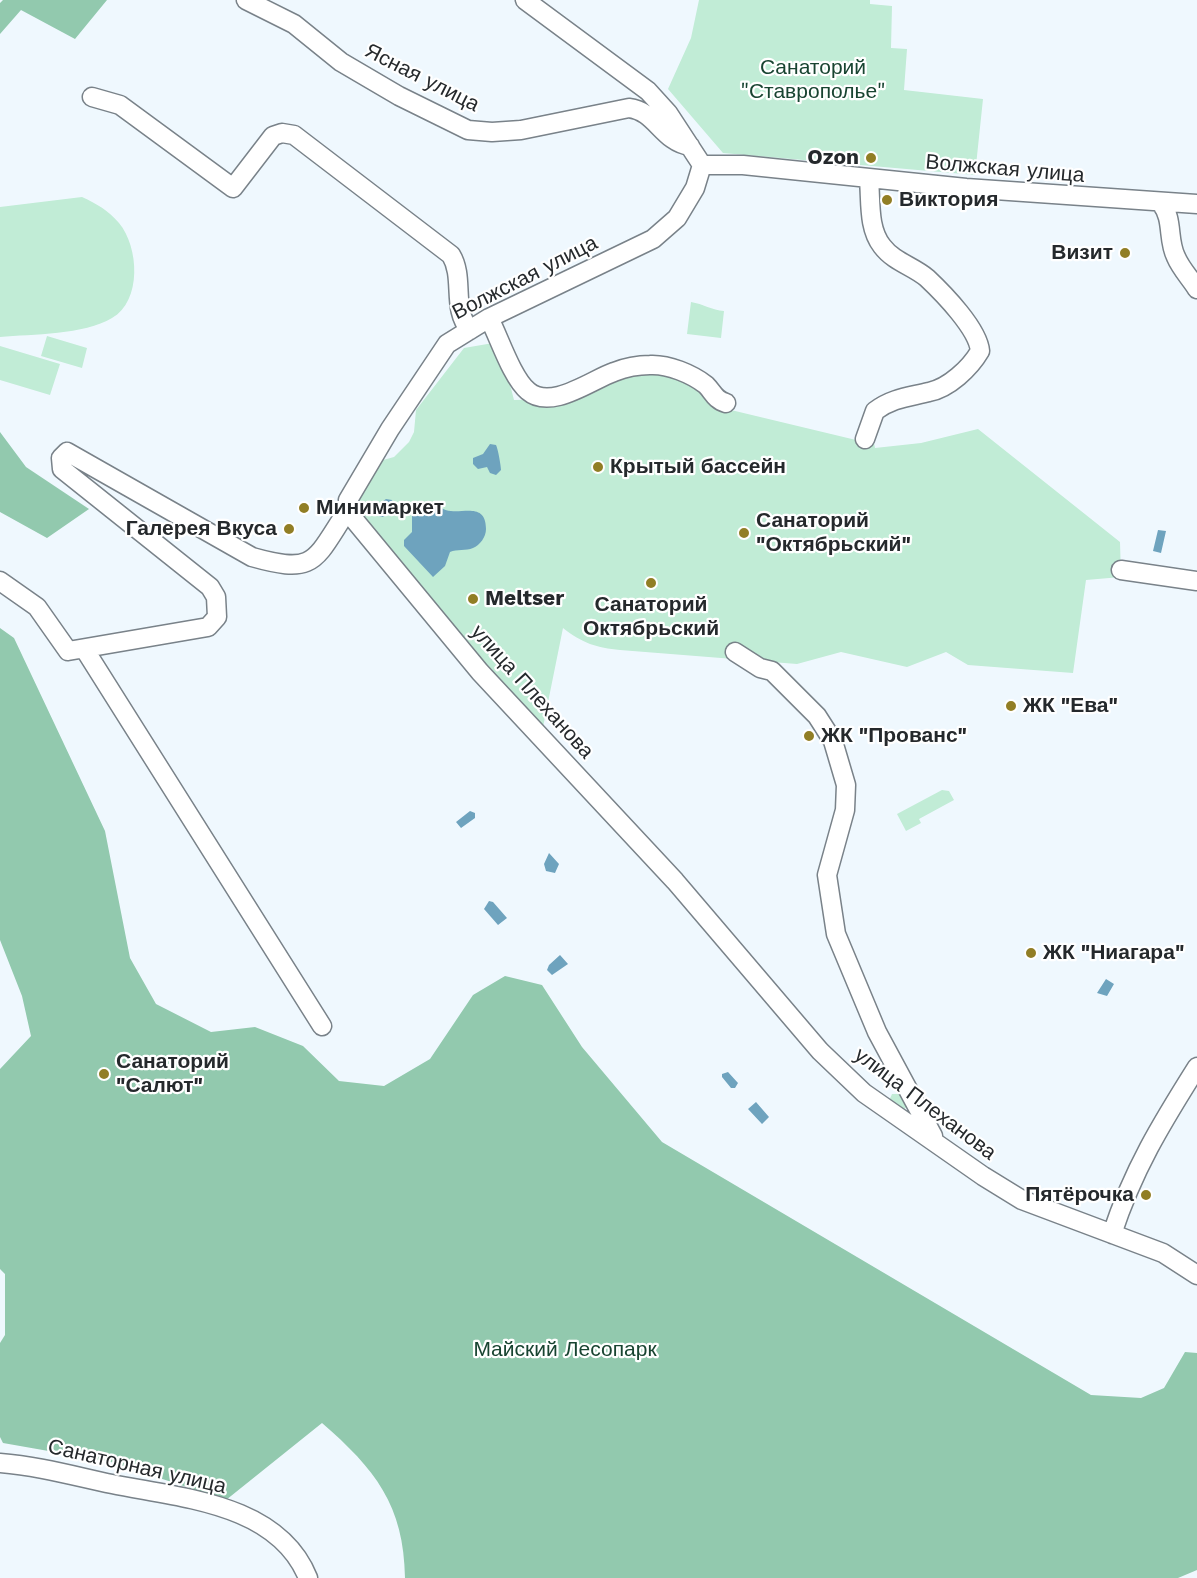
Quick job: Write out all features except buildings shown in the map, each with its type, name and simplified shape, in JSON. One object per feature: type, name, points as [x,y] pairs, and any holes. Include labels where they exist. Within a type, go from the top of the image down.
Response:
[{"type":"street","name":"Ясная улица","points":[[246,0],[294,24],[341,62],[389,90],[468,130],[492,132],[522,130],[629,108],[639,109],[649,115],[668,137],[681,145],[690,146]]},
{"type":"street","points":[[525,0],[648,91],[668,113],[702,165]]},
{"type":"street","points":[[92,97],[120,105],[234,188],[273,136],[282,133],[294,135],[451,255],[460,273],[462,318],[470,330]]},
{"type":"street","name":"Волжская улица","points":[[348,511],[348,500],[396,419],[447,344],[489,318],[653,239],[677,218],[695,188],[702,165],[744,165],[870,180],[1197,204]]},
{"type":"street","points":[[865,439],[875,411],[898,398],[932,392],[946,386],[974,361],[980,351],[975,332],[926,278],[893,258],[882,246],[871,219],[870,180]]},
{"type":"street","points":[[1161,203],[1168,213],[1170,240],[1176,259],[1197,290]]},
{"type":"street","points":[[489,318],[519,380],[528,392],[538,396],[558,396],[578,390],[614,371],[651,365],[674,369],[698,380],[718,400],[726,403]]},
{"type":"street","points":[[0,581],[37,607],[64,649],[68,651],[85,650],[208,627],[217,617],[218,608],[210,587],[62,469],[61,458],[64,453],[71,452],[252,557],[284,566],[297,566],[320,554],[348,511]]},
{"type":"street","name":"улица Плеханова","points":[[348,511],[480,672],[675,880],[820,1052],[864,1093],[935,1140],[983,1176],[1022,1200],[1163,1253],[1197,1275]]},
{"type":"street","points":[[1121,570],[1197,581]]},
{"type":"street","points":[[85,650],[322,1026]]},
{"type":"street","points":[[735,652],[760,668],[772,671],[817,717],[833,741],[846,785],[845,810],[827,875],[836,934],[877,1032],[935,1140]]},
{"type":"street","points":[[1112,1234],[1125,1193],[1148,1146],[1197,1067]]},
{"type":"street","name":"Санаторная улица","points":[[0,1463],[38,1466],[112,1484],[190,1498],[242,1515],[278,1535],[301,1560],[308,1578]]},
{"type":"green space","points":[[3,0],[107,0],[75,39],[21,10],[0,34],[0,3]]},
{"type":"green space","name":"Санаторий \"Ставрополье\"","points":[[699,0],[870,0],[870,4],[892,6],[891,48],[907,49],[904,90],[983,99],[975,175],[723,153],[668,89],[691,38]]},
{"type":"green space","points":[[82,197],[111,214],[126,233],[131,246],[134,273],[129,299],[122,310],[101,324],[58,333],[0,337],[0,207]]},
{"type":"green space","points":[[691,302],[724,311],[721,338],[687,334]]},
{"type":"green space","points":[[47,336],[87,348],[82,368],[41,356]]},
{"type":"green space","name":"Санаторий \"Октябрьский\"","points":[[499,342],[514,400],[557,399],[640,371],[667,373],[695,385],[731,410],[856,440],[873,438],[875,448],[921,443],[978,429],[1120,542],[1121,577],[1086,580],[1073,673],[968,665],[946,652],[907,667],[841,652],[797,664],[620,650],[590,644],[563,628],[542,732],[353,504],[383,460],[394,457],[409,442],[414,432],[416,410],[464,348]]},
{"type":"green space","points":[[0,346],[60,364],[50,395],[0,380]]},
{"type":"green space","points":[[0,432],[26,467],[89,509],[47,538],[0,512]]},
{"type":"green space","name":"Майский Лесопарк","points":[[0,628],[14,638],[105,831],[130,958],[156,1004],[211,1032],[255,1027],[303,1046],[339,1081],[384,1086],[430,1059],[473,995],[505,976],[542,985],[582,1047],[662,1142],[1091,1395],[1141,1398],[1164,1388],[1185,1352],[1197,1353],[1197,1570],[1178,1578],[405,1578],[399,1529],[383,1490],[357,1456],[322,1423],[226,1500],[111,1462],[3,1443],[0,1437],[0,1343],[5,1335],[5,1274],[0,1269],[0,1069],[31,1036],[22,996],[0,940]]},
{"type":"green space","points":[[942,790],[949,791],[954,800],[919,819],[921,823],[906,831],[897,814]]},
{"type":"green space","points":[[892,1094],[900,1094],[910,1102],[900,1115],[889,1101]]},
{"type":"water","points":[[490,444],[496,445],[499,458],[501,470],[496,475],[490,473],[487,467],[478,469],[473,464],[473,458],[483,454]]},
{"type":"water","points":[[386,499],[392,500],[396,509],[383,517],[378,516],[376,506]]},
{"type":"water","points":[[429,502],[448,511],[478,512],[485,521],[486,529],[484,538],[476,547],[450,552],[445,566],[433,577],[404,546],[404,540],[412,532],[412,509],[419,503]]},
{"type":"water","points":[[1158,530],[1166,531],[1161,553],[1153,551]]},
{"type":"water","points":[[470,811],[475,813],[475,818],[461,828],[456,822]]},
{"type":"water","points":[[549,853],[559,864],[555,873],[546,871],[544,864]]},
{"type":"water","points":[[489,901],[493,902],[507,918],[498,925],[484,909]]},
{"type":"water","points":[[560,955],[568,964],[552,975],[547,970],[549,965]]},
{"type":"water","points":[[1106,979],[1114,984],[1107,996],[1097,993]]},
{"type":"water","points":[[728,1072],[738,1083],[735,1088],[731,1088],[722,1077],[722,1074]]},
{"type":"water","points":[[756,1102],[769,1117],[762,1124],[748,1109]]},
{"type":"place","name":"Ozon","points":[[871,158]]},
{"type":"place","name":"Виктория","points":[[887,200]]},
{"type":"place","name":"Визит","points":[[1125,253]]},
{"type":"place","name":"Крытый бассейн","points":[[598,467]]},
{"type":"place","name":"Минимаркет","points":[[304,508]]},
{"type":"place","name":"Галерея Вкуса","points":[[289,529]]},
{"type":"place","name":"Санаторий \"Октябрьский\"","points":[[744,533]]},
{"type":"place","name":"Санаторий Октябрьский","points":[[651,583]]},
{"type":"place","name":"Meltser","points":[[473,599]]},
{"type":"place","name":"ЖК \"Ева\"","points":[[1011,706]]},
{"type":"place","name":"ЖК \"Прованс\"","points":[[809,736]]},
{"type":"place","name":"ЖК \"Ниагара\"","points":[[1031,953]]},
{"type":"place","name":"Санаторий \"Салют\"","points":[[104,1074]]},
{"type":"place","name":"Пятёрочка","points":[[1146,1195]]}]
